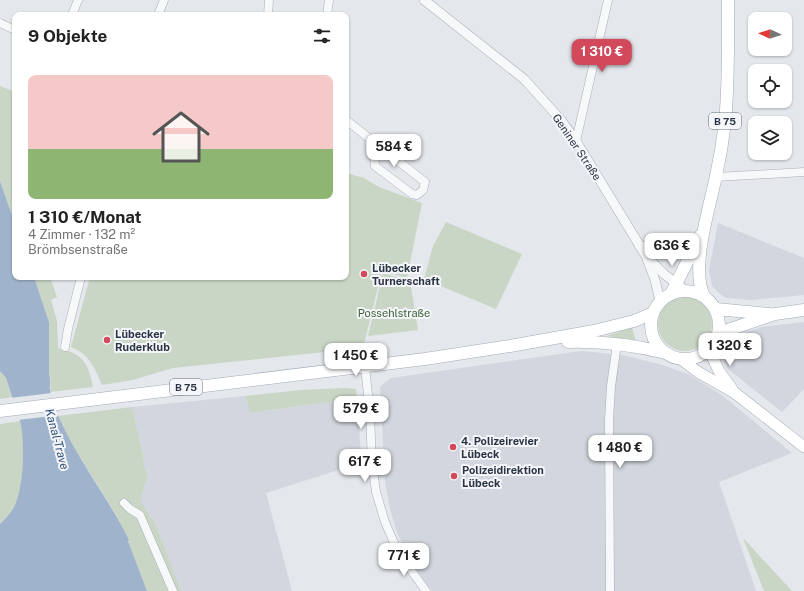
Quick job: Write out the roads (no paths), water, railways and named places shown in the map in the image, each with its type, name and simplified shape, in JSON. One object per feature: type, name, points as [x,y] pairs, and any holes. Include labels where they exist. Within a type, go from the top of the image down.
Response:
[{"type":"main road","name":"B 75","points":[[704,296],[700,284],[700,274],[704,228],[716,177],[728,92],[729,68],[727,4]]},
{"type":"main road","name":"B 75","points":[[677,289],[704,228]]},
{"type":"main road","points":[[677,289],[698,293],[704,296],[716,309],[720,324],[717,339],[709,350],[701,356],[691,359],[681,359],[666,353],[660,348],[652,335],[651,328],[653,313],[660,301],[677,289]]},
{"type":"main road","points":[[716,309],[775,314]]},
{"type":"main road","points":[[719,333],[775,314],[804,310]]},
{"type":"main road","name":"B 75","points":[[1,411],[366,366],[510,346],[594,331],[634,321],[653,313]]},
{"type":"main road","name":"B 75","points":[[510,346],[581,342],[618,344],[641,347],[666,353]]},
{"type":"main road","points":[[709,350],[719,371],[735,392]]},
{"type":"main road","points":[[681,359],[698,372],[735,392],[804,447]]},
{"type":"street","points":[[73,12],[78,0]]},
{"type":"street","points":[[159,12],[164,0]]},
{"type":"street","points":[[268,12],[269,0]]},
{"type":"street","points":[[328,12],[330,0]]},
{"type":"street","name":"Geniner Straße","points":[[424,0],[524,79],[562,120],[646,256],[655,280],[660,301]]},
{"type":"street","points":[[576,141],[608,0]]},
{"type":"street","points":[[0,23],[12,29]]},
{"type":"street","points":[[349,122],[425,182],[424,190],[417,195],[412,194],[375,166],[374,142]]},
{"type":"street","points":[[716,177],[804,172]]},
{"type":"street","points":[[640,246],[697,243]]},
{"type":"street","name":"Geniner Straße","points":[[646,256],[677,289]]},
{"type":"street","points":[[65,347],[80,280]]},
{"type":"street","points":[[610,591],[609,420],[615,352],[618,344]]},
{"type":"street","points":[[366,366],[372,462],[376,492],[385,522],[398,552],[426,591]]},
{"type":"street","points":[[124,503],[140,515],[173,591]]},
{"type":"water","name":"Kanal-Trave","points":[[0,181],[12,215],[12,280],[35,280],[49,322],[49,375],[50,390],[54,404],[71,442],[114,512],[129,540],[128,541],[147,591],[0,591],[0,524],[14,507],[20,488],[23,465],[23,441],[20,421],[6,378],[0,371]]},
{"type":"place","name":"Lübecker Turnerschaft","points":[[364,274]]},
{"type":"place","name":"Lübecker Ruderklub","points":[[107,340]]},
{"type":"place","name":"4. Polizeirevier Lübeck","points":[[453,447]]},
{"type":"place","name":"Polizeidirektion Lübeck","points":[[454,476]]},
{"type":"park label","name":"Possehlstraße","points":[[394,313]]}]
